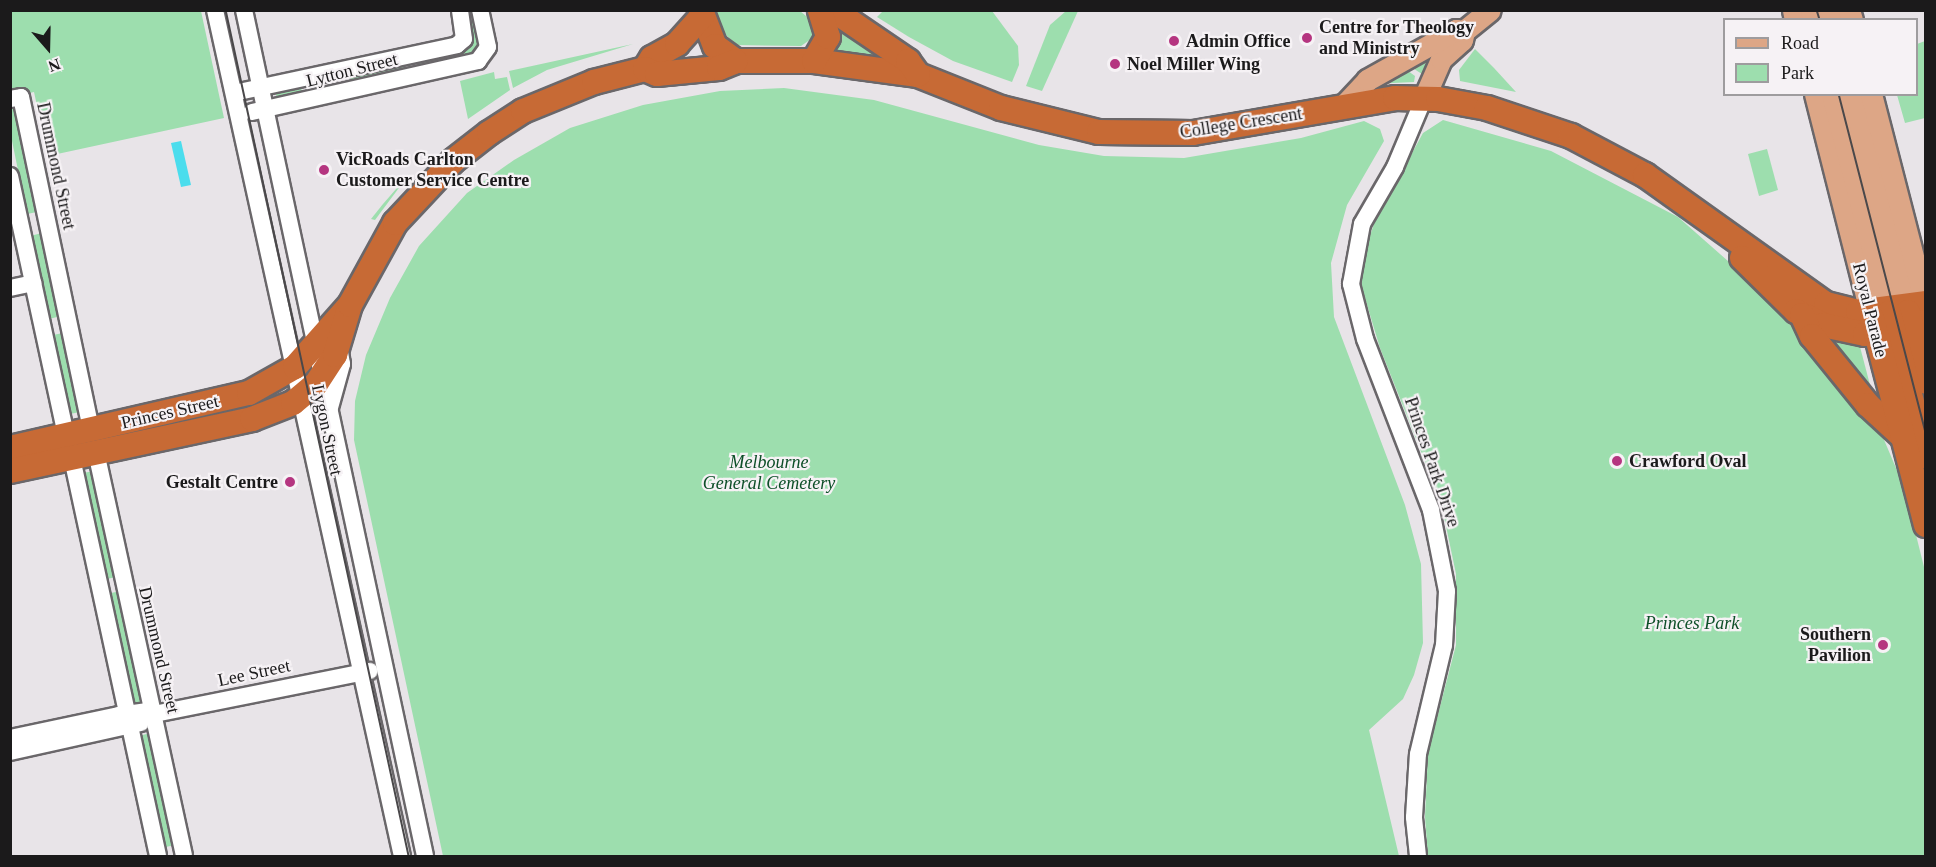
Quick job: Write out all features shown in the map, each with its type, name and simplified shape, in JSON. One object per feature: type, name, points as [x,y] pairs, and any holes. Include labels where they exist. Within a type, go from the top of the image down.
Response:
[{"type":"highway","points":[[814,61],[828,37],[820,10]]},
{"type":"highway","name":"College Crescent","points":[[833,10],[908,61],[918,75]]},
{"type":"highway","points":[[301,398],[321,378],[339,347],[350,305],[386,235],[453,161],[523,111],[594,82],[645,69],[652,57],[677,44],[702,13],[715,46],[736,61]]},
{"type":"highway","name":"College Crescent","points":[[645,69],[657,74],[719,68],[736,61],[814,61],[918,75],[955,92],[1039,120],[1128,134],[1209,132],[1345,104],[1424,98],[1497,111],[1571,136],[1645,175],[1696,211]]},
{"type":"highway","points":[[1696,211],[1819,300],[1852,311],[1905,315]]},
{"type":"highway","points":[[1696,211],[1802,315],[1812,336],[1868,405],[1902,436]]},
{"type":"highway","name":"Princes Street","points":[[10,471],[69,447],[249,393],[295,367],[350,305]]},
{"type":"highway","points":[[1802,315],[1837,330],[1905,315]]},
{"type":"highway","name":"Royal Parade","points":[[1905,315],[1926,382]]},
{"type":"highway","name":"Royal Parade","points":[[1905,315],[1902,436],[1926,525]]},
{"type":"highway","name":"Royal Parade","points":[[1905,315],[1926,456]]},
{"type":"highway","name":"Princes Street","points":[[94,441],[252,419],[301,398]]},
{"type":"highway","name":"Princes Street","points":[[10,448],[69,447]]},
{"type":"main road","points":[[1424,98],[1442,59],[1462,40],[1464,31],[1490,10]]},
{"type":"main road","points":[[1345,104],[1367,80],[1456,30],[1464,31]]},
{"type":"main road","name":"Royal Parade","points":[[1816,96],[1905,315]]},
{"type":"main road","name":"Royal Parade","points":[[1833,96],[1905,315]]},
{"type":"main road","name":"Royal Parade","points":[[1853,96],[1881,169]]},
{"type":"main road","name":"Royal Parade","points":[[1871,96],[1905,315]]},
{"type":"street","name":"Lygon Street","points":[[216,10],[402,856]]},
{"type":"street","name":"Lygon Street","points":[[244,10],[262,110],[425,856]]},
{"type":"street","name":"Lytton Street","points":[[234,93],[457,45],[463,40],[460,10]]},
{"type":"street","name":"Lytton Street","points":[[240,115],[474,63],[488,51],[480,10]]},
{"type":"street","points":[[409,56],[413,76]]},
{"type":"street","points":[[341,71],[345,92]]},
{"type":"street","points":[[306,79],[310,100]]},
{"type":"street","name":"Drummond Street","points":[[10,99],[21,97],[184,856]]},
{"type":"street","name":"Princes Park Drive","points":[[1418,856],[1414,818],[1418,754],[1444,645],[1447,591],[1431,510],[1362,329],[1351,284],[1359,230],[1395,167],[1424,98]]},
{"type":"street","points":[[10,176],[158,856]]},
{"type":"street","points":[[10,288],[33,283]]},
{"type":"street","points":[[328,415],[342,364],[339,347]]},
{"type":"street","name":"Lee Street","points":[[10,738],[61,727],[130,720],[148,721],[154,714],[383,668]]},
{"type":"street","name":"Lee Street","points":[[10,752],[74,738],[130,720]]},
{"type":"street","points":[[61,727],[74,738]]},
{"type":"green space","points":[[10,11],[201,11],[224,118],[48,156],[34,92],[11,97]]},
{"type":"green space","points":[[715,11],[800,11],[812,21],[814,37],[801,46],[737,45],[720,30]]},
{"type":"green space","points":[[883,11],[992,11],[1018,46],[1019,65],[1012,82],[953,61],[909,37],[877,17]]},
{"type":"green space","points":[[1066,11],[1078,11],[1042,91],[1026,86],[1050,25]]},
{"type":"green space","points":[[469,22],[477,22],[480,54],[417,68],[416,60],[469,48],[472,41]]},
{"type":"green space","points":[[837,24],[899,65],[836,52],[840,34]]},
{"type":"green space","points":[[1448,41],[1425,76],[1408,65]]},
{"type":"green space","points":[[1925,41],[1925,118],[1905,123],[1897,96],[1918,96],[1918,44]]},
{"type":"green space","points":[[633,44],[547,70],[513,88],[509,71]]},
{"type":"green space","points":[[1475,49],[1516,92],[1460,81],[1459,70]]},
{"type":"green space","points":[[404,63],[406,70],[350,83],[349,75]]},
{"type":"green space","points":[[1404,68],[1415,76],[1414,82],[1372,84]]},
{"type":"green space","points":[[494,72],[495,79],[507,77],[510,90],[468,119],[460,81]]},
{"type":"green space","points":[[301,86],[302,94],[277,100],[275,88]]},
{"type":"green space","name":"Melbourne General Cemetery","points":[[784,88],[874,100],[1039,145],[1104,156],[1184,158],[1301,138],[1364,121],[1380,129],[1384,141],[1347,205],[1331,263],[1334,317],[1405,505],[1421,564],[1423,643],[1414,675],[1403,699],[1369,730],[1399,856],[443,856],[354,440],[355,401],[366,355],[390,298],[419,246],[467,193],[514,160],[570,128],[643,105],[720,91]]},
{"type":"green space","points":[[14,105],[37,212],[27,214],[11,136],[10,106]]},
{"type":"green space","name":"Princes Park","points":[[1443,120],[1551,151],[1678,217],[1779,306],[1882,435],[1904,487],[1925,571],[1925,856],[1428,856],[1425,817],[1428,753],[1456,645],[1456,574],[1441,502],[1380,348],[1361,285],[1365,250],[1375,221],[1423,133]]},
{"type":"green space","points":[[1767,149],[1778,190],[1759,196],[1748,154]]},
{"type":"green space","points":[[410,173],[375,220],[371,219],[383,204]]},
{"type":"green space","points":[[42,233],[61,316],[49,319],[30,236]]},
{"type":"green space","points":[[1817,330],[1859,343],[1875,404]]},
{"type":"green space","points":[[63,333],[80,412],[70,414],[53,335]]},
{"type":"green space","points":[[94,471],[117,577],[106,579],[83,473]]},
{"type":"green space","points":[[120,591],[143,701],[130,704],[107,594]]},
{"type":"green space","points":[[151,733],[175,845],[161,848],[138,736]]},
{"type":"water","points":[[181,141],[191,185],[181,187],[171,143]]},
{"type":"tram line","points":[[226,10],[409,856]]},
{"type":"tram line","points":[[1817,10],[1819,18]]},
{"type":"tram line","points":[[1840,96],[1926,432]]},
{"type":"place","name":"Centre for Theology and Ministry","points":[[1307,38]]},
{"type":"place","name":"Admin Office","points":[[1174,41]]},
{"type":"place","name":"Noel Miller Wing","points":[[1115,64]]},
{"type":"place","name":"VicRoads Carlton Customer Service Centre","points":[[324,170]]},
{"type":"place","name":"Crawford Oval","points":[[1617,461]]},
{"type":"place","name":"Gestalt Centre","points":[[290,482]]},
{"type":"place","name":"Southern Pavilion","points":[[1883,645]]}]
